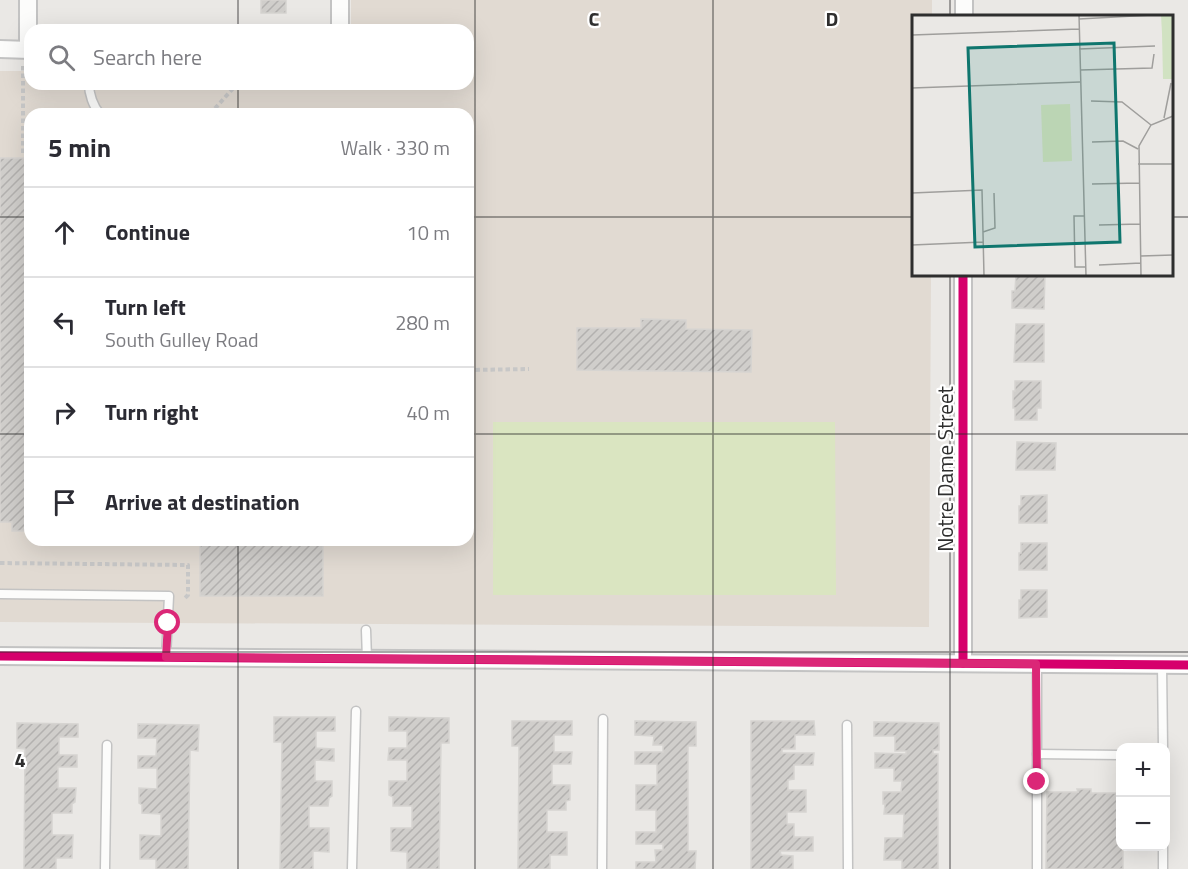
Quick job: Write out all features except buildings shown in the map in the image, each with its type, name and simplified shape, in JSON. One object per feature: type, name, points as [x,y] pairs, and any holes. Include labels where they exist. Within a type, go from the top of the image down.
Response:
[{"type":"street","points":[[28,0],[28,24]]},
{"type":"street","points":[[340,0],[340,24]]},
{"type":"street","points":[[0,49],[24,53]]},
{"type":"street","name":"Notre Dame Street","points":[[963,276],[963,663]]},
{"type":"street","points":[[0,656],[1188,665]]},
{"type":"lane","points":[[89,90],[95,108]]},
{"type":"lane","points":[[0,594],[169,596],[166,657]]},
{"type":"lane","points":[[366,630],[367,659]]},
{"type":"lane","points":[[1036,664],[1037,869]]},
{"type":"lane","points":[[1162,665],[1163,743]]},
{"type":"lane","points":[[352,869],[356,711]]},
{"type":"lane","points":[[602,869],[603,719]]},
{"type":"lane","points":[[847,724],[848,869]]},
{"type":"lane","points":[[105,869],[107,745]]},
{"type":"lane","points":[[1037,754],[1116,755]]},
{"type":"lane","points":[[1163,851],[1163,869]]},
{"type":"path","points":[[25,108],[26,90]]},
{"type":"path","points":[[215,108],[232,90]]},
{"type":"path","points":[[23,153],[24,128]]},
{"type":"path","points":[[474,370],[529,369]]},
{"type":"path","points":[[0,563],[188,565],[188,595],[184,600],[184,609]]},
{"type":"shaded area","points":[[351,0],[932,0],[932,15],[912,15],[912,276],[931,276],[929,627],[0,622],[0,71],[24,71],[24,90],[474,90],[474,24],[351,24]]},
{"type":"green space","points":[[493,422],[835,422],[836,595],[493,595]]},
{"type":"cycle path","points":[[963,276],[963,663]]},
{"type":"cycle path","points":[[0,656],[1188,665]]},
{"type":"route","points":[[168,623],[166,657],[1036,664],[1037,782]]}]
